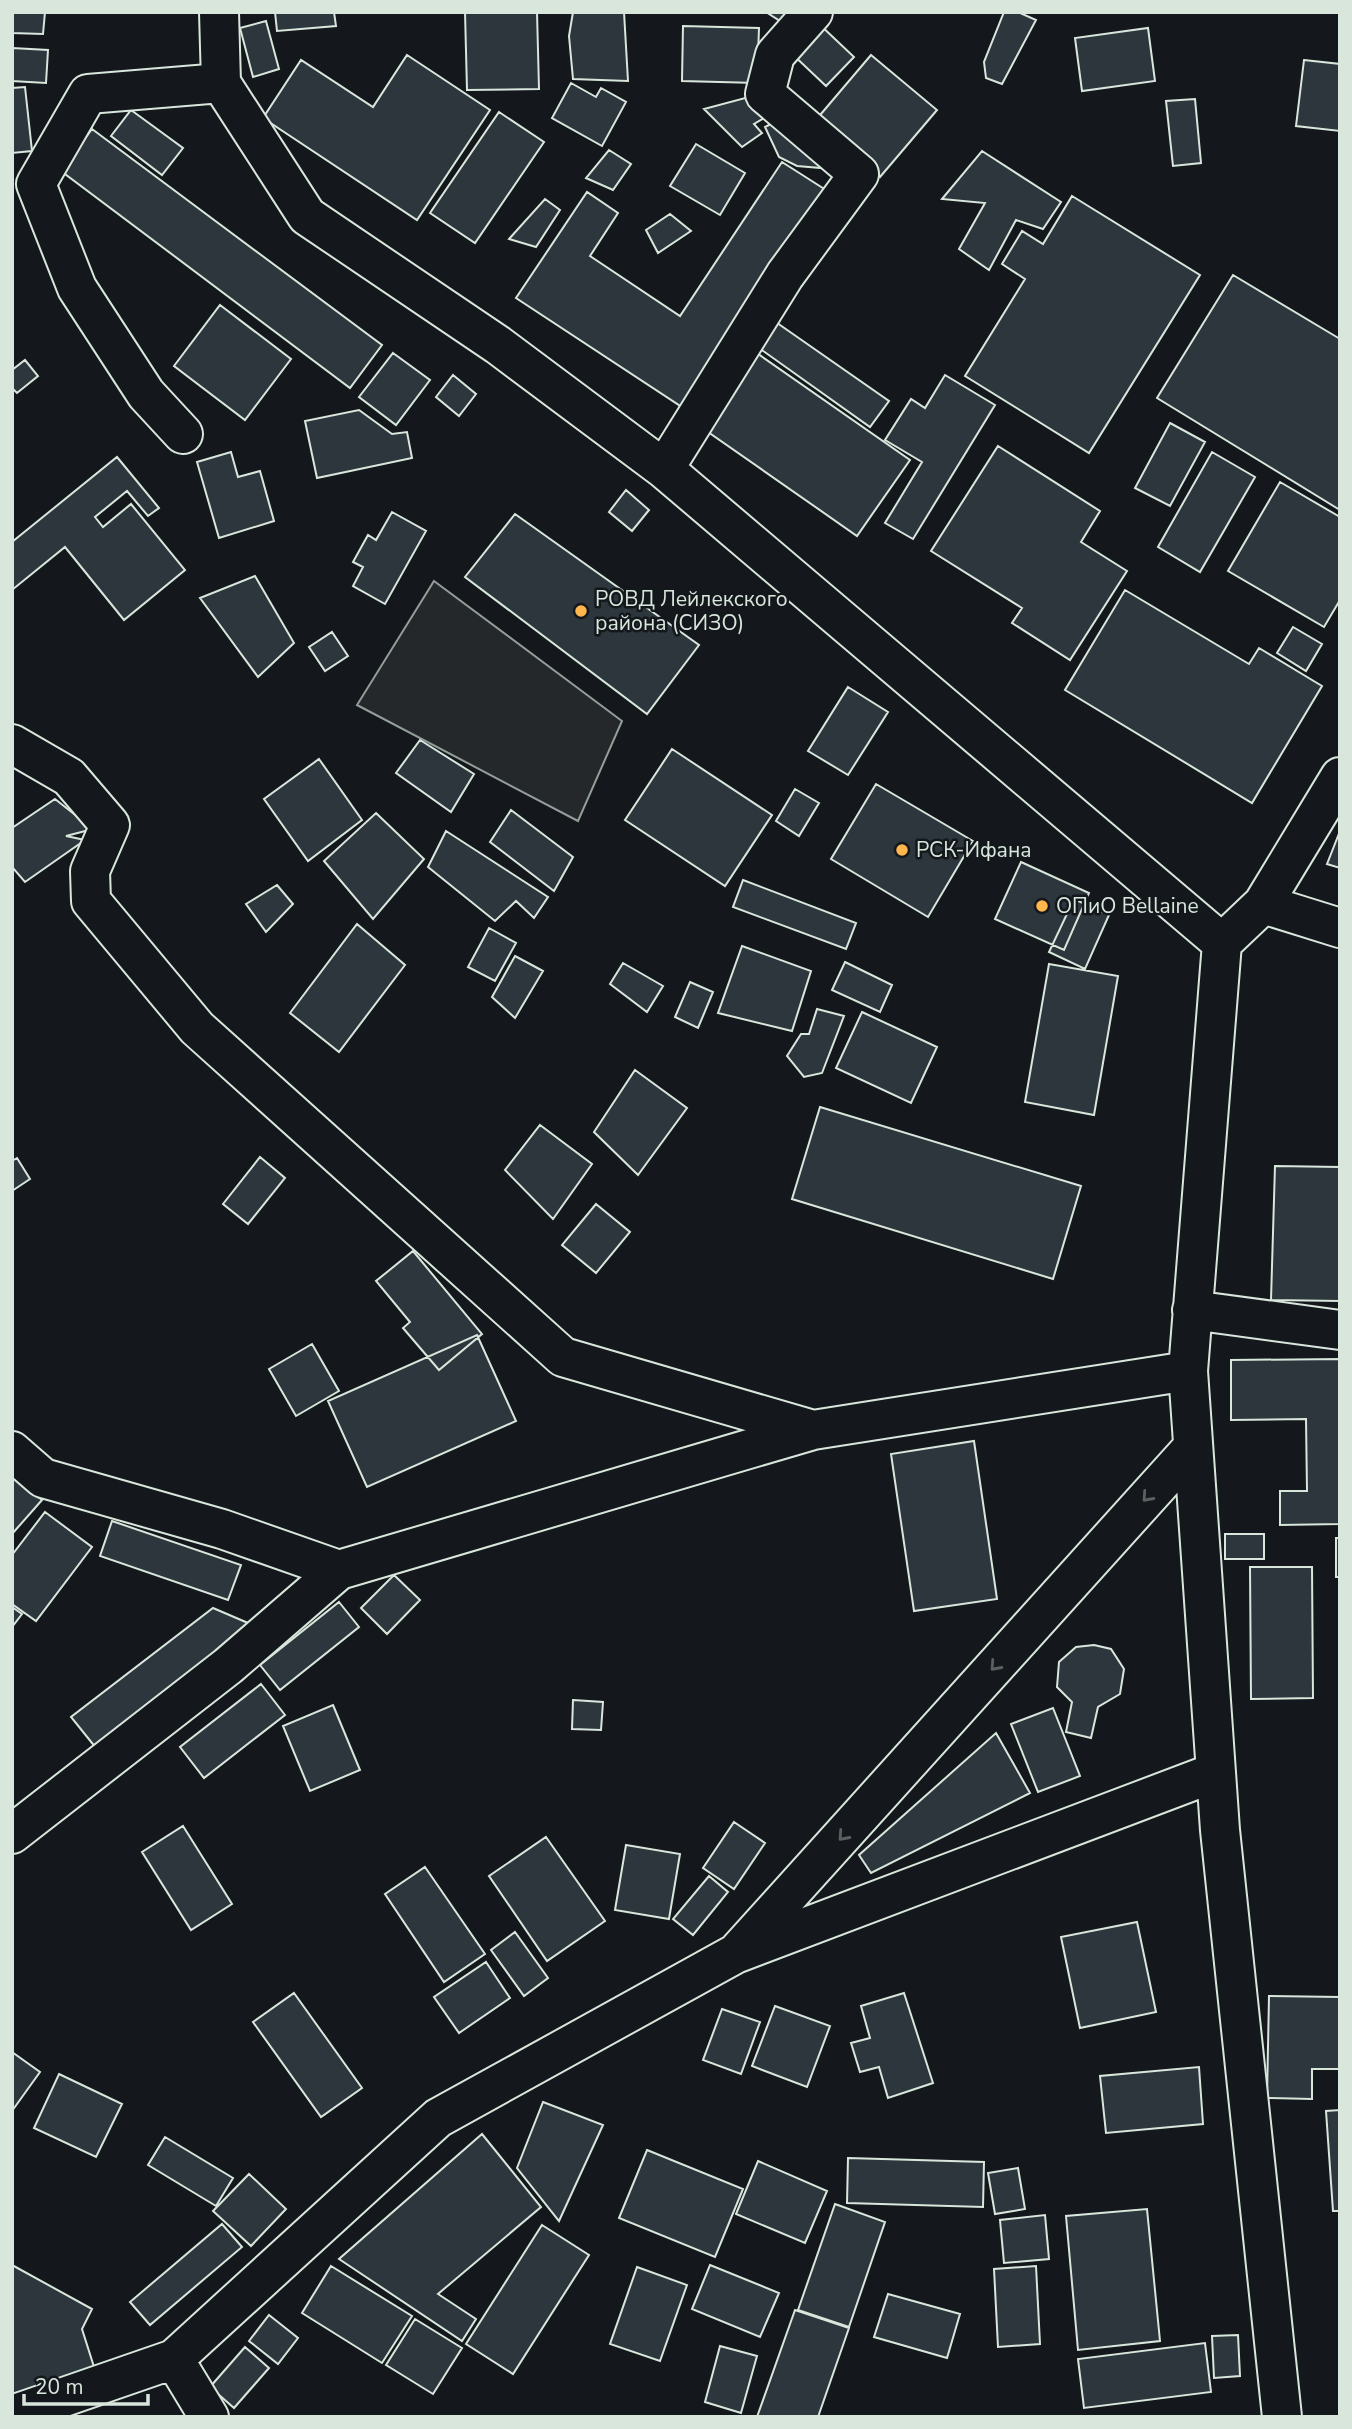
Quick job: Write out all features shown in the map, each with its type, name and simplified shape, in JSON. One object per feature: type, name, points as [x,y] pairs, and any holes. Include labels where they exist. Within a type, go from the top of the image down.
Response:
[{"type":"street","points":[[219,12],[221,83],[307,216],[498,345],[664,469],[1222,943]]},
{"type":"street","points":[[664,469],[785,275],[859,174],[765,94],[775,55],[813,12]]},
{"type":"street","points":[[183,434],[146,394],[77,288],[36,184],[88,94],[221,83]]},
{"type":"street","points":[[12,744],[69,778],[110,825],[90,871],[91,901],[197,1028],[563,1357],[813,1430]]},
{"type":"street","points":[[1282,2417],[1216,1772],[1188,1371],[1222,943],[1263,904],[1340,777]]},
{"type":"street","points":[[1263,904],[1340,928]]},
{"type":"street","points":[[1192,1310],[1340,1330]]},
{"type":"street","points":[[12,1834],[228,1666],[339,1570],[813,1430],[1188,1371]]},
{"type":"street","points":[[736,1954],[1193,1447]]},
{"type":"street","points":[[12,1451],[43,1478],[222,1529],[339,1570]]},
{"type":"street","points":[[12,2414],[174,2359],[438,2118],[736,1954],[1216,1772]]},
{"type":"street","points":[[174,2359],[209,2417]]},
{"type":"shaded area","points":[[434,581],[622,721],[578,821],[357,705]]},
{"type":"building","points":[[12,12],[45,12],[43,34],[12,33]]},
{"type":"building","points":[[275,12],[334,12],[336,26],[277,31]]},
{"type":"building","points":[[465,12],[537,12],[539,89],[467,90]]},
{"type":"building","points":[[573,12],[624,12],[628,81],[573,79],[569,36]]},
{"type":"building","points":[[749,12],[749,13],[672,13]]},
{"type":"building","points":[[766,12],[801,12],[791,28]]},
{"type":"building","points":[[1004,12],[1018,12],[1036,20],[1002,84],[986,78],[984,62]]},
{"type":"building","points":[[266,21],[279,69],[253,77],[240,28]]},
{"type":"building","points":[[817,22],[854,57],[826,86],[789,51]]},
{"type":"building","points":[[683,26],[759,28],[757,83],[682,81]]},
{"type":"building","points":[[1148,28],[1155,81],[1082,91],[1075,38]]},
{"type":"building","points":[[12,48],[48,50],[46,83],[12,81]]},
{"type":"building","points":[[407,55],[490,110],[417,220],[263,118],[301,60],[373,107]]},
{"type":"building","points":[[871,55],[937,110],[880,177],[815,121]]},
{"type":"building","points":[[1304,60],[1340,64],[1340,131],[1296,126]]},
{"type":"building","points":[[571,83],[596,97],[601,88],[626,102],[602,146],[552,118]]},
{"type":"building","points":[[25,87],[32,151],[12,153],[12,88]]},
{"type":"building","points":[[760,94],[776,111],[754,124],[762,133],[742,147],[704,109]]},
{"type":"building","points":[[1195,99],[1201,163],[1173,166],[1166,101]]},
{"type":"building","points":[[131,110],[183,148],[162,175],[111,136]]},
{"type":"building","points":[[499,112],[544,142],[475,243],[430,213]]},
{"type":"building","points":[[786,116],[821,168],[797,166],[779,157],[765,127]]},
{"type":"building","points":[[92,129],[382,345],[350,388],[61,171]]},
{"type":"building","points":[[696,144],[745,173],[720,215],[670,186]]},
{"type":"building","points":[[609,150],[631,164],[613,190],[586,178]]},
{"type":"building","points":[[982,151],[1061,202],[1043,229],[1016,220],[989,270],[959,249],[985,203],[942,199]]},
{"type":"building","points":[[782,162],[829,192],[685,409],[516,298],[587,192],[618,213],[590,256],[680,316]]},
{"type":"building","points":[[1072,196],[1200,275],[1089,453],[965,376],[1025,279],[1002,264],[1022,231],[1043,244]]},
{"type":"building","points":[[545,199],[560,210],[536,247],[509,239]]},
{"type":"building","points":[[670,214],[691,231],[658,253],[646,230]]},
{"type":"building","points":[[1233,275],[1340,339],[1340,510],[1157,398]]},
{"type":"building","points":[[220,305],[291,359],[245,420],[174,366]]},
{"type":"building","points":[[770,318],[889,401],[870,427],[752,343]]},
{"type":"building","points":[[751,349],[910,460],[857,536],[698,425]]},
{"type":"building","points":[[393,353],[430,380],[396,425],[359,397]]},
{"type":"building","points":[[25,360],[38,376],[17,393],[12,388],[12,370]]},
{"type":"building","points":[[453,375],[476,394],[459,416],[436,397]]},
{"type":"building","points":[[945,375],[995,405],[913,539],[885,523],[922,462],[885,440],[911,399],[925,408]]},
{"type":"building","points":[[359,410],[392,434],[407,432],[412,458],[317,478],[305,421]]},
{"type":"building","points":[[1170,423],[1205,442],[1170,506],[1135,488]]},
{"type":"building","points":[[998,446],[1100,511],[1081,542],[1127,571],[1070,660],[1012,623],[1022,608],[931,551]]},
{"type":"building","points":[[231,452],[238,477],[260,471],[274,521],[219,538],[197,462]]},
{"type":"building","points":[[1212,452],[1255,477],[1200,572],[1158,547]]},
{"type":"building","points":[[117,457],[159,508],[148,516],[127,491],[95,517],[103,527],[131,504],[185,570],[124,620],[65,547],[12,590],[12,542]]},
{"type":"building","points":[[1280,482],[1340,517],[1340,600],[1324,627],[1228,571]]},
{"type":"building","points":[[626,490],[649,510],[632,531],[609,512]]},
{"type":"building","points":[[392,512],[426,531],[385,604],[353,586],[363,567],[353,562],[368,535],[376,540]]},
{"type":"building","name":"РОВД Лейлекского района (СИЗО)","points":[[515,514],[699,645],[647,714],[465,577]]},
{"type":"building","points":[[255,576],[294,643],[258,677],[200,598]]},
{"type":"building","points":[[1125,590],[1249,664],[1259,648],[1322,686],[1252,803],[1065,690]]},
{"type":"building","points":[[1293,627],[1322,644],[1306,671],[1277,653]]},
{"type":"building","points":[[332,632],[348,656],[325,671],[309,647]]},
{"type":"building","points":[[848,687],[888,712],[848,775],[808,751]]},
{"type":"building","points":[[420,740],[474,774],[451,812],[396,773]]},
{"type":"building","points":[[672,749],[772,815],[725,886],[625,820]]},
{"type":"building","points":[[319,759],[362,820],[308,861],[264,799]]},
{"type":"building","name":"РСК-Ифана","points":[[876,784],[973,841],[928,917],[831,859]]},
{"type":"building","points":[[795,789],[819,803],[799,836],[776,821]]},
{"type":"building","points":[[55,799],[93,829],[66,836],[85,840],[25,882],[12,867],[12,828]]},
{"type":"building","points":[[511,810],[573,857],[554,891],[490,842]]},
{"type":"building","points":[[376,813],[424,859],[373,919],[324,861]]},
{"type":"building","points":[[446,831],[548,897],[534,918],[516,901],[495,921],[428,867]]},
{"type":"building","points":[[1340,831],[1340,868],[1327,864]]},
{"type":"building","name":"ОПиО Bellaine","points":[[1021,862],[1089,893],[1064,950],[995,919]]},
{"type":"building","points":[[743,880],[856,923],[846,949],[733,907]]},
{"type":"building","points":[[277,885],[293,904],[266,932],[246,904]]},
{"type":"building","points":[[1074,899],[1109,915],[1085,969],[1049,952]]},
{"type":"building","points":[[357,924],[405,965],[339,1052],[290,1013]]},
{"type":"building","points":[[489,928],[516,943],[495,981],[468,967]]},
{"type":"building","points":[[742,946],[811,971],[792,1031],[718,1013]]},
{"type":"building","points":[[515,956],[543,971],[515,1018],[492,997]]},
{"type":"building","points":[[845,962],[892,985],[880,1012],[832,990]]},
{"type":"building","points":[[623,963],[663,986],[647,1012],[610,984]]},
{"type":"building","points":[[1049,964],[1118,976],[1094,1115],[1025,1102]]},
{"type":"building","points":[[690,982],[713,992],[698,1028],[675,1017]]},
{"type":"building","points":[[817,1009],[844,1016],[822,1073],[804,1077],[787,1056],[801,1034],[809,1034]]},
{"type":"building","points":[[862,1012],[937,1047],[911,1103],[836,1068]]},
{"type":"building","points":[[635,1070],[687,1108],[638,1175],[594,1132]]},
{"type":"building","points":[[820,1107],[1081,1186],[1053,1279],[792,1199]]},
{"type":"building","points":[[540,1125],[592,1164],[553,1219],[505,1170]]},
{"type":"building","points":[[260,1157],[285,1178],[248,1224],[223,1204]]},
{"type":"building","points":[[17,1158],[30,1179],[12,1191],[12,1161]]},
{"type":"building","points":[[1275,1166],[1340,1167],[1340,1301],[1271,1300]]},
{"type":"building","points":[[596,1204],[630,1232],[596,1273],[562,1245]]},
{"type":"building","points":[[413,1251],[482,1334],[439,1370],[403,1328],[410,1322],[376,1281]]},
{"type":"building","points":[[477,1335],[516,1421],[367,1487],[328,1401]]},
{"type":"building","points":[[312,1344],[339,1391],[296,1416],[269,1369]]},
{"type":"building","points":[[1340,1359],[1340,1524],[1280,1525],[1280,1491],[1307,1491],[1306,1419],[1231,1420],[1231,1360]]},
{"type":"building","points":[[974,1441],[997,1599],[914,1611],[891,1454]]},
{"type":"building","points":[[12,1475],[42,1500],[12,1534]]},
{"type":"building","points":[[45,1512],[92,1547],[36,1621],[12,1604],[12,1555]]},
{"type":"building","points":[[112,1521],[241,1565],[228,1600],[100,1556]]},
{"type":"building","points":[[1225,1534],[1264,1534],[1264,1559],[1225,1559]]},
{"type":"building","points":[[1336,1538],[1340,1538],[1340,1577],[1336,1577]]},
{"type":"building","points":[[1250,1567],[1312,1567],[1313,1698],[1251,1699]]},
{"type":"building","points":[[394,1575],[420,1600],[387,1634],[361,1608]]},
{"type":"building","points":[[339,1602],[359,1627],[280,1690],[260,1665]]},
{"type":"building","points":[[12,1607],[22,1614],[12,1627]]},
{"type":"building","points":[[213,1608],[255,1626],[96,1748],[71,1717]]},
{"type":"building","points":[[1094,1645],[1111,1649],[1124,1669],[1120,1694],[1098,1707],[1091,1738],[1066,1732],[1072,1702],[1057,1687],[1059,1662],[1076,1647]]},
{"type":"building","points":[[261,1684],[285,1715],[204,1778],[180,1747]]},
{"type":"building","points":[[573,1700],[603,1702],[601,1730],[572,1729]]},
{"type":"building","points":[[333,1705],[360,1770],[310,1791],[283,1726]]},
{"type":"building","points":[[1053,1708],[1080,1776],[1038,1792],[1011,1724]]},
{"type":"building","points":[[996,1733],[1030,1793],[871,1873],[859,1855]]},
{"type":"building","points":[[734,1822],[765,1843],[734,1889],[703,1868]]},
{"type":"building","points":[[183,1826],[232,1904],[191,1930],[142,1852]]},
{"type":"building","points":[[546,1837],[605,1921],[547,1961],[489,1876]]},
{"type":"building","points":[[626,1845],[680,1854],[669,1919],[615,1910]]},
{"type":"building","points":[[425,1867],[485,1954],[444,1982],[385,1894]]},
{"type":"building","points":[[709,1876],[728,1892],[693,1935],[673,1919]]},
{"type":"building","points":[[1137,1922],[1156,2012],[1080,2028],[1061,1937]]},
{"type":"building","points":[[515,1932],[548,1978],[524,1996],[491,1950]]},
{"type":"building","points":[[486,1962],[510,1998],[459,2033],[434,1997]]},
{"type":"building","points":[[294,1993],[362,2088],[321,2117],[253,2022]]},
{"type":"building","points":[[904,1993],[933,2083],[888,2098],[879,2067],[860,2072],[851,2043],[870,2038],[861,2006]]},
{"type":"building","points":[[1269,1996],[1340,1997],[1340,2069],[1312,2069],[1312,2099],[1267,2098]]},
{"type":"building","points":[[775,2006],[830,2026],[807,2087],[752,2066]]},
{"type":"building","points":[[722,2009],[760,2022],[741,2074],[703,2060]]},
{"type":"building","points":[[12,2052],[40,2072],[12,2111]]},
{"type":"building","points":[[1199,2067],[1203,2124],[1106,2133],[1100,2076]]},
{"type":"building","points":[[59,2074],[122,2104],[96,2157],[34,2128]]},
{"type":"building","points":[[543,2102],[603,2125],[559,2221],[517,2168]]},
{"type":"building","points":[[1340,2110],[1340,2211],[1333,2211],[1326,2111]]},
{"type":"building","points":[[482,2134],[541,2207],[438,2294],[476,2319],[462,2341],[339,2259]]},
{"type":"building","points":[[165,2137],[233,2178],[216,2206],[148,2165]]},
{"type":"building","points":[[647,2150],[743,2189],[715,2257],[619,2218]]},
{"type":"building","points":[[848,2158],[984,2162],[983,2207],[847,2203]]},
{"type":"building","points":[[758,2161],[827,2191],[805,2243],[736,2214]]},
{"type":"building","points":[[1018,2168],[1025,2209],[995,2214],[988,2173]]},
{"type":"building","points":[[249,2174],[286,2209],[251,2246],[213,2211]]},
{"type":"building","points":[[835,2204],[885,2222],[849,2327],[798,2310]]},
{"type":"building","points":[[1147,2209],[1160,2341],[1078,2350],[1066,2216]]},
{"type":"building","points":[[1045,2215],[1049,2259],[1004,2263],[1000,2220]]},
{"type":"building","points":[[222,2224],[242,2247],[150,2325],[130,2302]]},
{"type":"building","points":[[542,2225],[589,2255],[513,2374],[466,2344]]},
{"type":"building","points":[[12,2265],[92,2309],[82,2329],[95,2370],[12,2394]]},
{"type":"building","points":[[710,2265],[779,2293],[760,2337],[692,2309]]},
{"type":"building","points":[[331,2266],[412,2316],[382,2363],[302,2313]]},
{"type":"building","points":[[1036,2266],[1040,2344],[998,2347],[994,2269]]},
{"type":"building","points":[[637,2267],[687,2285],[660,2361],[610,2344]]},
{"type":"building","points":[[888,2294],[960,2314],[947,2358],[874,2337]]},
{"type":"building","points":[[795,2310],[849,2328],[818,2417],[757,2417]]},
{"type":"building","points":[[269,2315],[298,2338],[278,2364],[249,2341]]},
{"type":"building","points":[[415,2319],[462,2348],[433,2394],[386,2365]]},
{"type":"building","points":[[1238,2335],[1240,2376],[1214,2378],[1212,2336]]},
{"type":"building","points":[[1205,2343],[1211,2392],[1084,2408],[1078,2359]]},
{"type":"building","points":[[720,2346],[757,2356],[741,2413],[705,2402]]},
{"type":"building","points":[[245,2347],[269,2368],[234,2408],[210,2387]]},
{"type":"place","name":"РОВД Лейлекского района (СИЗО)","points":[[581,611]]},
{"type":"place","name":"РСК-Ифана","points":[[902,850]]},
{"type":"place","name":"ОПиО Bellaine","points":[[1042,906]]}]
